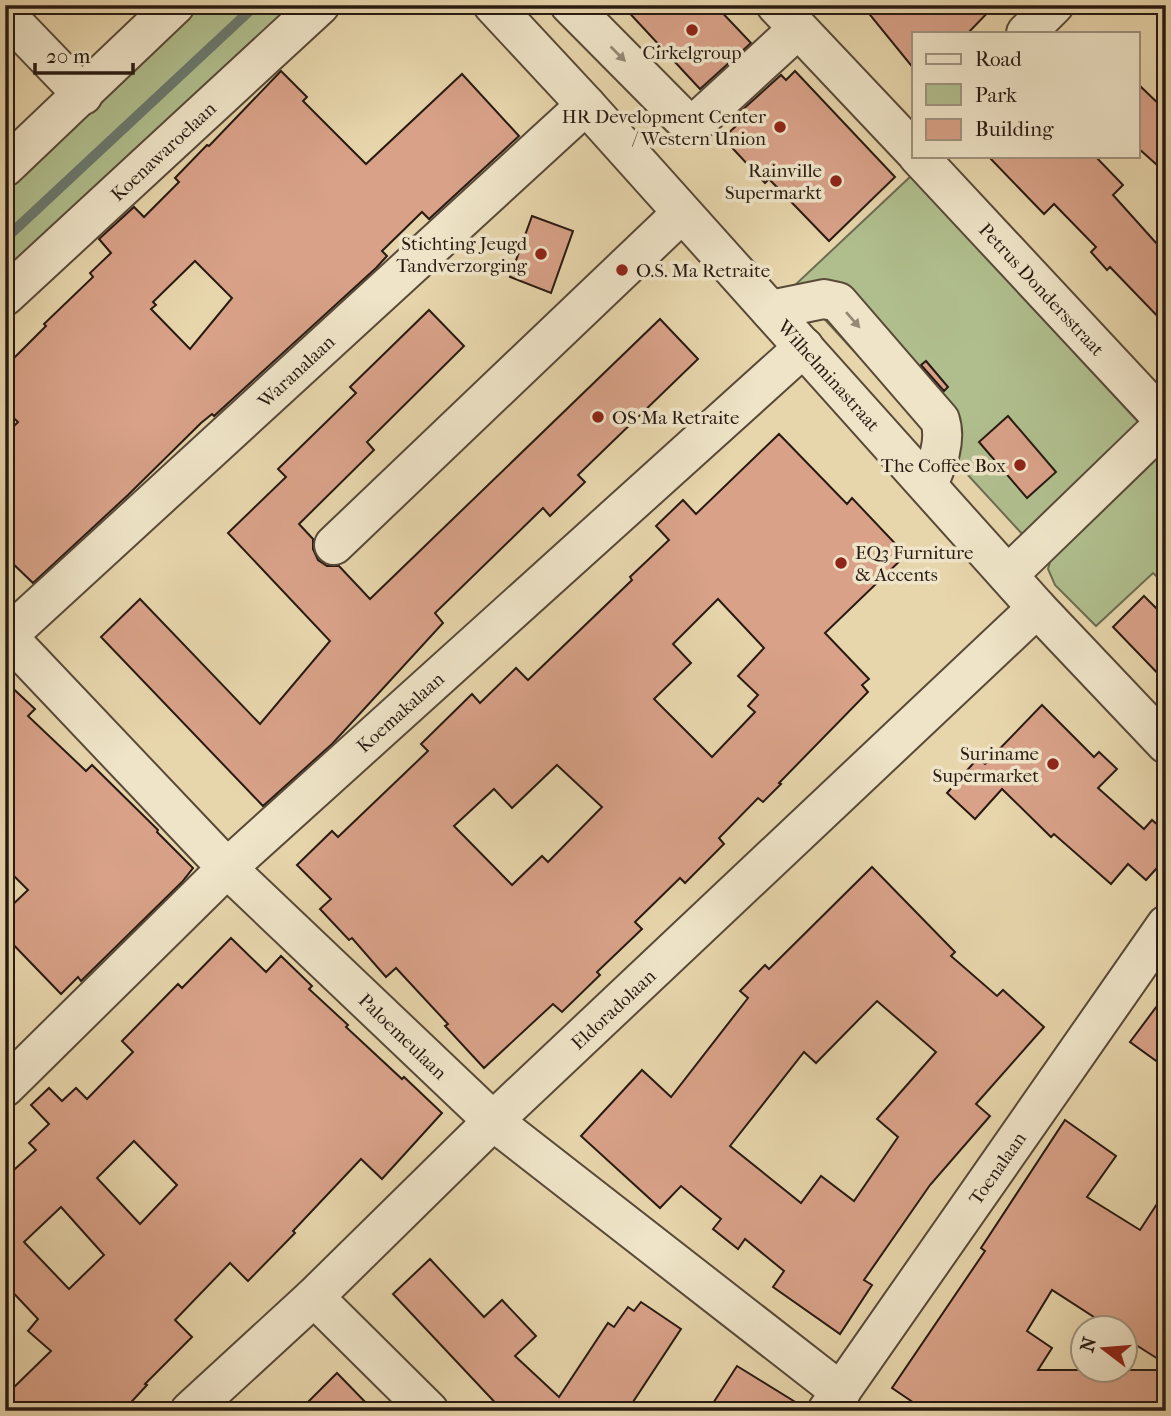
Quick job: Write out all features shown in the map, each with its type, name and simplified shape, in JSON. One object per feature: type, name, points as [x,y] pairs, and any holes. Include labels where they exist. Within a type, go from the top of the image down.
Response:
[{"type":"street","points":[[5,167],[175,5]]},
{"type":"street","name":"Koenawaroelaan","points":[[5,296],[320,5]]},
{"type":"street","points":[[570,5],[681,117],[692,122],[701,118],[787,17]]},
{"type":"street","points":[[1027,32],[1054,5]]},
{"type":"street","name":"Wilhelminastraat","points":[[514,13],[586,105],[682,213],[1037,608],[1166,744]]},
{"type":"street","points":[[5,14],[83,95]]},
{"type":"street","name":"Petrus Dondersstraat","points":[[787,17],[912,148]]},
{"type":"street","name":"Waranalaan","points":[[6,636],[586,105]]},
{"type":"street","name":"Petrus Dondersstraat","points":[[921,158],[1166,422]]},
{"type":"street","points":[[334,545],[682,213]]},
{"type":"street","points":[[770,310],[824,299],[838,302],[940,420],[944,430],[937,465],[928,485]]},
{"type":"street","name":"Koemakalaan","points":[[5,1087],[227,868],[804,346]]},
{"type":"street","points":[[1008,575],[1166,422]]},
{"type":"street","name":"Eldoradolaan","points":[[190,1411],[314,1297],[493,1121],[1037,608]]},
{"type":"street","name":"Paloemeulaan","points":[[6,636],[227,868],[493,1121],[834,1401]]},
{"type":"street","name":"Toenalaan","points":[[834,1401],[1166,925]]},
{"type":"street","points":[[314,1297],[429,1411]]},
{"type":"green space","points":[[202,5],[302,5],[5,280],[5,189]]},
{"type":"green space","points":[[911,176],[1142,426],[1024,536],[794,286]]},
{"type":"green space","points":[[1166,441],[1166,585],[1153,573],[1096,626],[1055,585],[1048,569],[1053,551]]},
{"type":"building","name":"Cirkelgroup","points":[[622,5],[715,5],[751,43],[700,89]]},
{"type":"building","points":[[862,5],[995,5],[969,32],[912,32],[912,67]]},
{"type":"building","points":[[281,71],[307,97],[303,101],[366,164],[462,74],[519,136],[429,219],[422,212],[382,251],[387,256],[376,268],[214,416],[212,414],[201,423],[33,583],[5,556],[5,435],[18,422],[5,410],[5,367],[46,326],[44,324],[93,277],[90,273],[111,253],[99,239],[134,207],[144,217],[179,182],[175,178]],"holes":[[[195,261],[232,298],[190,349],[151,309],[156,305],[153,302]]]},
{"type":"building","points":[[795,71],[895,177],[829,241],[769,179],[765,183],[723,138],[736,126],[730,121],[781,75],[786,80]]},
{"type":"building","points":[[1140,86],[1166,111],[1166,173],[1140,150]]},
{"type":"building","points":[[990,158],[1097,158],[1123,185],[1113,195],[1166,254],[1166,325],[1110,267],[1107,270],[1091,252],[1096,247],[1054,204],[1044,214]]},
{"type":"building","name":"Stichting Jeugd Tandverzorging","points":[[532,216],[573,231],[551,293],[510,277]]},
{"type":"building","points":[[429,310],[464,346],[367,442],[374,450],[299,524],[313,539],[313,549],[318,560],[327,566],[339,566],[370,599],[660,319],[698,359],[578,475],[585,482],[550,516],[543,508],[435,613],[443,623],[332,744],[263,806],[101,637],[140,599],[260,724],[330,641],[228,533],[286,477],[278,469],[356,393],[350,387]]},
{"type":"building","points":[[926,361],[948,387],[944,391],[921,365]]},
{"type":"building","points":[[1008,416],[1056,472],[1027,498],[979,442]]},
{"type":"building","points":[[779,434],[847,504],[852,498],[906,555],[825,633],[869,679],[862,685],[868,692],[763,802],[758,798],[719,838],[724,844],[685,883],[680,878],[635,922],[642,929],[597,972],[600,975],[562,1012],[553,1004],[484,1068],[396,968],[386,977],[352,938],[349,940],[320,909],[331,899],[297,865],[332,831],[338,837],[428,751],[421,744],[472,694],[480,703],[516,668],[528,680],[632,580],[630,577],[669,540],[656,526],[683,500],[696,514]],"holes":[[[718,599],[764,648],[738,676],[758,695],[748,706],[755,712],[712,757],[654,699],[691,663],[673,644]],[[557,765],[602,807],[548,862],[542,856],[512,885],[454,826],[494,789],[512,808]]]},
{"type":"building","points":[[1144,596],[1166,618],[1166,682],[1113,627]]},
{"type":"building","points":[[5,681],[35,709],[28,716],[86,771],[92,765],[193,868],[81,981],[78,977],[61,994],[5,936],[5,912],[28,890],[5,867]]},
{"type":"building","points":[[1042,705],[1094,757],[1099,752],[1117,769],[1098,788],[1144,829],[1152,820],[1166,832],[1166,858],[1146,880],[1128,864],[1111,884],[1054,834],[1051,837],[1002,789],[975,819],[947,793],[978,758],[985,764]]},
{"type":"building","points":[[872,867],[955,952],[951,956],[997,996],[1003,990],[1044,1027],[976,1104],[990,1116],[930,1185],[864,1280],[872,1285],[840,1334],[773,1287],[784,1271],[745,1239],[738,1249],[713,1229],[721,1219],[681,1186],[660,1208],[581,1136],[642,1070],[671,1097],[748,998],[740,991],[765,965],[769,969]],"holes":[[[877,1001],[936,1052],[877,1119],[898,1137],[854,1201],[821,1176],[801,1203],[730,1146],[804,1052],[816,1063]]]},
{"type":"building","points":[[231,938],[266,972],[281,956],[312,986],[309,989],[348,1025],[346,1027],[442,1113],[382,1179],[361,1159],[248,1281],[230,1263],[175,1320],[192,1337],[145,1384],[147,1385],[123,1411],[5,1411],[5,1396],[51,1351],[28,1331],[38,1319],[5,1284],[5,1178],[36,1150],[29,1143],[49,1124],[31,1105],[49,1088],[62,1101],[76,1088],[87,1099],[133,1052],[122,1041],[178,984],[182,988]],"holes":[[[134,1141],[177,1185],[140,1224],[97,1178]],[[61,1207],[104,1255],[69,1289],[24,1242]]]},
{"type":"building","points":[[1166,994],[1166,1068],[1130,1042]]},
{"type":"building","points":[[1065,1120],[1116,1156],[1087,1197],[1140,1230],[1166,1190],[1166,1364],[1140,1348],[1140,1314],[1089,1314],[1052,1290],[1027,1331],[1052,1348],[1038,1370],[1070,1370],[1070,1384],[1140,1384],[1140,1370],[1166,1370],[1166,1411],[926,1411],[892,1388],[985,1251],[981,1248]]},
{"type":"building","points":[[430,1259],[484,1317],[502,1300],[536,1336],[515,1356],[559,1397],[608,1323],[614,1327],[628,1307],[634,1311],[641,1302],[681,1329],[627,1411],[503,1411],[393,1294]]},
{"type":"building","points":[[737,1366],[805,1408],[805,1411],[708,1411]]},
{"type":"building","points":[[337,1373],[374,1411],[299,1411]]},
{"type":"waterway","points":[[5,239],[256,5]]},
{"type":"place","name":"Cirkelgroup","points":[[692,30]]},
{"type":"place","name":"HR Development Center / Western Union","points":[[780,127]]},
{"type":"place","name":"Rainville Supermarkt","points":[[836,181]]},
{"type":"place","name":"Stichting Jeugd Tandverzorging","points":[[541,254]]},
{"type":"place","name":"O.S. Ma Retraite","points":[[622,270]]},
{"type":"place","name":"OS Ma Retraite","points":[[598,417]]},
{"type":"place","name":"The Coffee Box","points":[[1020,465]]},
{"type":"place","name":"EQ3 Furniture & Accents","points":[[841,563]]},
{"type":"place","name":"Suriname Supermarket","points":[[1053,764]]}]
